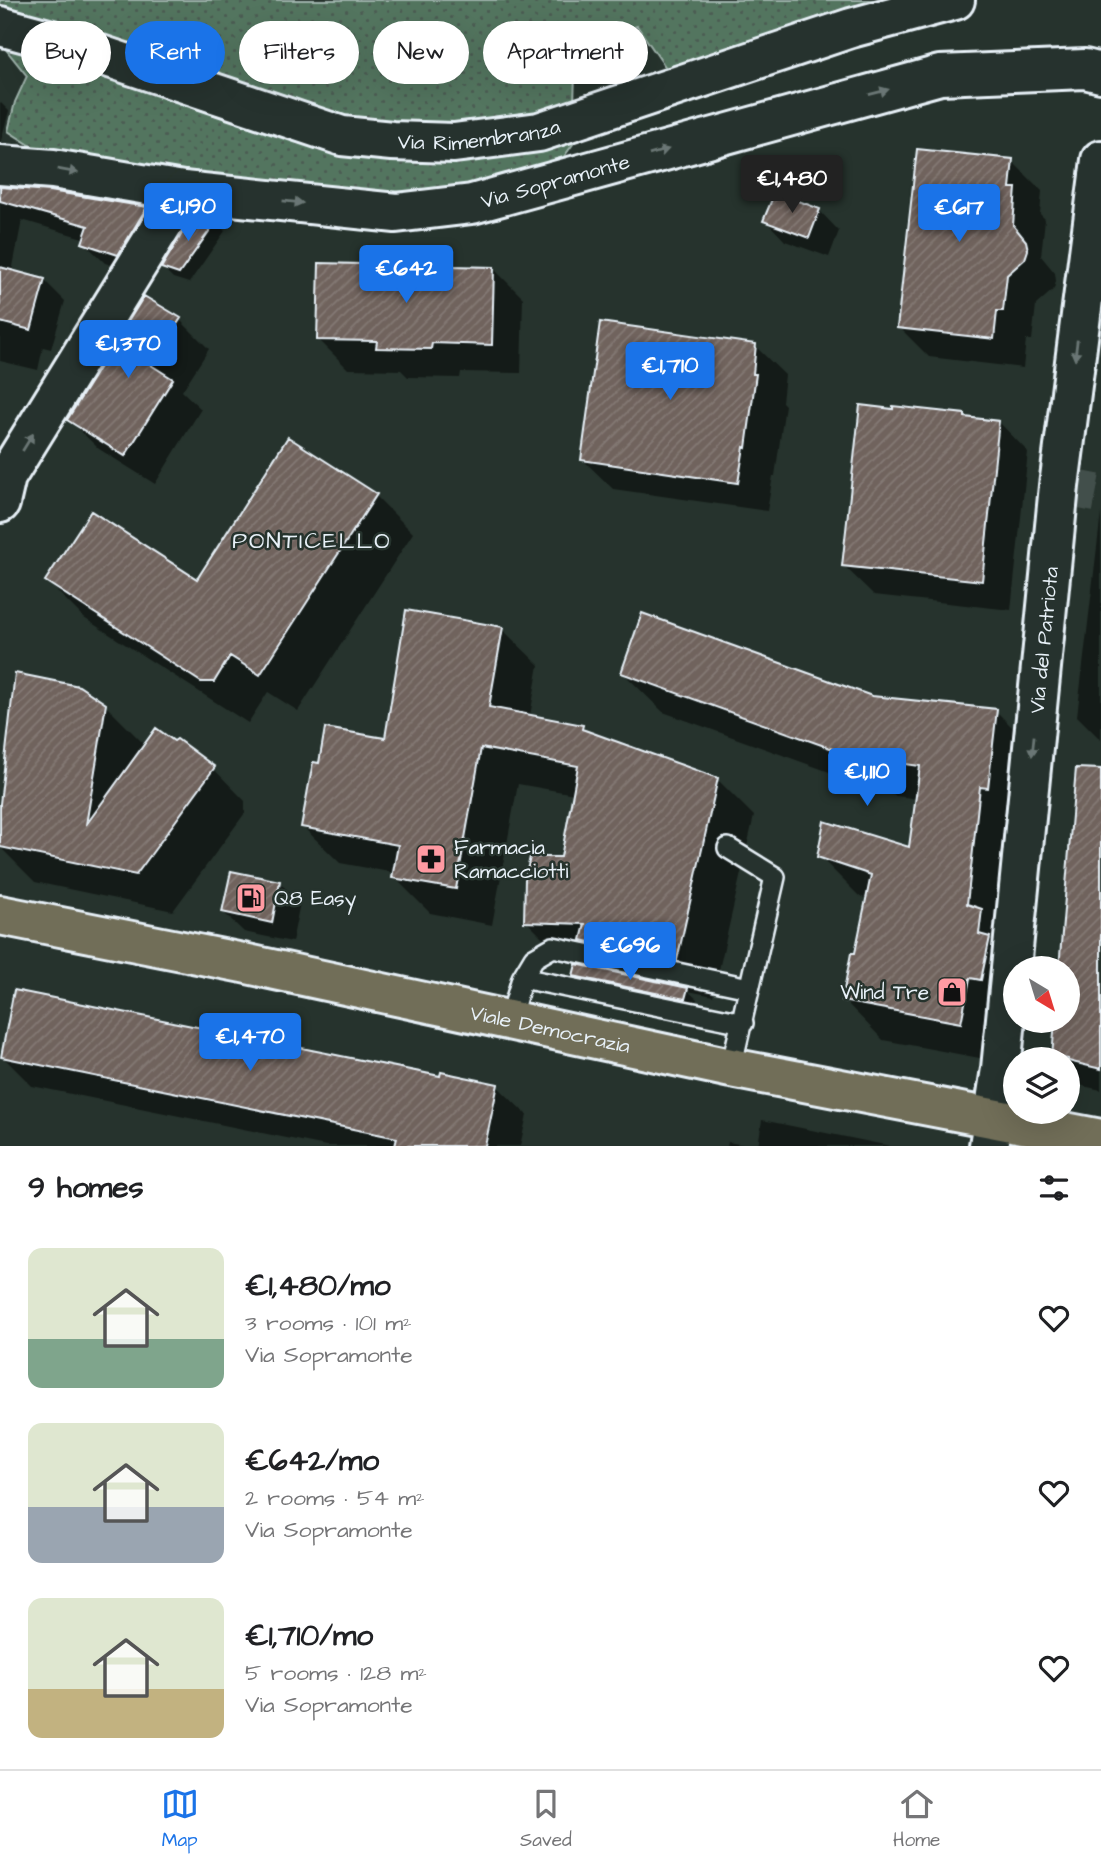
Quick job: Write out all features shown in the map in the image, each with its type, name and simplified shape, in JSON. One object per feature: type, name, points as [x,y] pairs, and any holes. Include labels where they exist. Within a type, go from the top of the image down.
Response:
[{"type":"main road","name":"Viale Democrazia","points":[[0,915],[230,960],[731,1068],[990,1133],[1101,1139]]},
{"type":"street","name":"Via Rimembranza","points":[[0,26],[74,46],[342,136],[392,142],[454,143],[539,132],[851,28],[955,0]]},
{"type":"street","name":"Via Sopramonte","points":[[0,165],[53,169],[183,191],[396,213],[472,204],[940,75],[1085,69],[1101,73]]},
{"type":"street","name":"Via del Patriota","points":[[990,1133],[1001,1069],[1059,486],[1101,160]]},
{"type":"street","points":[[0,503],[6,477],[183,191]]},
{"type":"lane","points":[[728,848],[775,877],[731,1068]]},
{"type":"lane","points":[[510,1020],[522,978],[534,958],[553,947],[749,988]]},
{"type":"lane","points":[[522,978],[743,1023]]},
{"type":"green space","points":[[0,0],[880,0],[666,68],[648,42],[648,21],[483,21],[483,84],[575,84],[574,104],[581,133],[563,158],[536,171],[433,192],[365,191],[241,181],[62,156],[33,147],[8,131],[15,102],[23,84],[111,84],[111,21],[21,21],[21,68],[0,42]]},
{"type":"building","points":[[917,149],[1013,159],[1010,188],[1016,188],[1013,225],[1026,241],[1028,250],[1025,259],[1007,275],[1003,311],[997,311],[994,339],[897,328]]},
{"type":"building","points":[[0,187],[50,191],[147,207],[118,255],[82,243],[88,226],[0,201]]},
{"type":"building","points":[[775,192],[820,209],[809,238],[763,221]]},
{"type":"building","points":[[194,214],[217,220],[179,274],[161,268]]},
{"type":"building","points":[[319,263],[494,267],[492,345],[432,343],[431,349],[376,348],[377,341],[317,340]]},
{"type":"building","points":[[0,267],[45,279],[31,330],[0,322]]},
{"type":"building","points":[[144,296],[181,318],[151,365],[173,379],[125,456],[67,420]]},
{"type":"building","points":[[600,322],[756,344],[753,374],[756,374],[746,448],[744,447],[738,483],[581,460]]},
{"type":"building","points":[[860,405],[965,414],[965,417],[999,421],[982,581],[842,566]]},
{"type":"building","points":[[288,437],[377,494],[260,675],[230,656],[214,682],[201,682],[45,581],[91,511],[197,579]]},
{"type":"building","points":[[406,610],[503,627],[489,707],[583,725],[582,729],[718,778],[677,960],[581,940],[585,924],[524,922],[525,879],[530,857],[561,857],[578,766],[481,748],[456,889],[392,878],[398,845],[301,827],[313,762],[319,763],[325,728],[385,738]]},
{"type":"building","points":[[642,613],[872,696],[997,709],[988,788],[980,787],[967,904],[982,909],[979,934],[990,937],[981,980],[970,978],[961,1023],[842,1001],[871,875],[817,857],[824,821],[909,847],[920,766],[855,757],[621,673]]},
{"type":"building","points":[[15,673],[79,686],[106,704],[86,825],[156,728],[174,741],[177,739],[215,767],[136,875],[0,847],[0,804]]},
{"type":"building","points":[[1076,768],[1101,769],[1101,1069],[1080,1064],[1080,1047],[1053,1047],[1054,1033],[1080,1033],[1080,956],[1060,956]]},
{"type":"building","points":[[231,871],[280,881],[272,923],[222,912]]},
{"type":"building","points":[[576,964],[688,988],[685,999],[573,976]]},
{"type":"building","points":[[14,990],[440,1076],[441,1072],[498,1084],[485,1146],[395,1146],[397,1138],[1,1057]]},
{"type":"tunnel","points":[[1059,486],[1101,494]]},
{"type":"place","name":"Farmacia Ramacciotti","points":[[431,859]]},
{"type":"place","name":"Q8 Easy","points":[[251,898]]},
{"type":"place","name":"Wind Tre","points":[[952,992]]},
{"type":"district","name":"PONTICELLO","points":[[312,540]]}]
